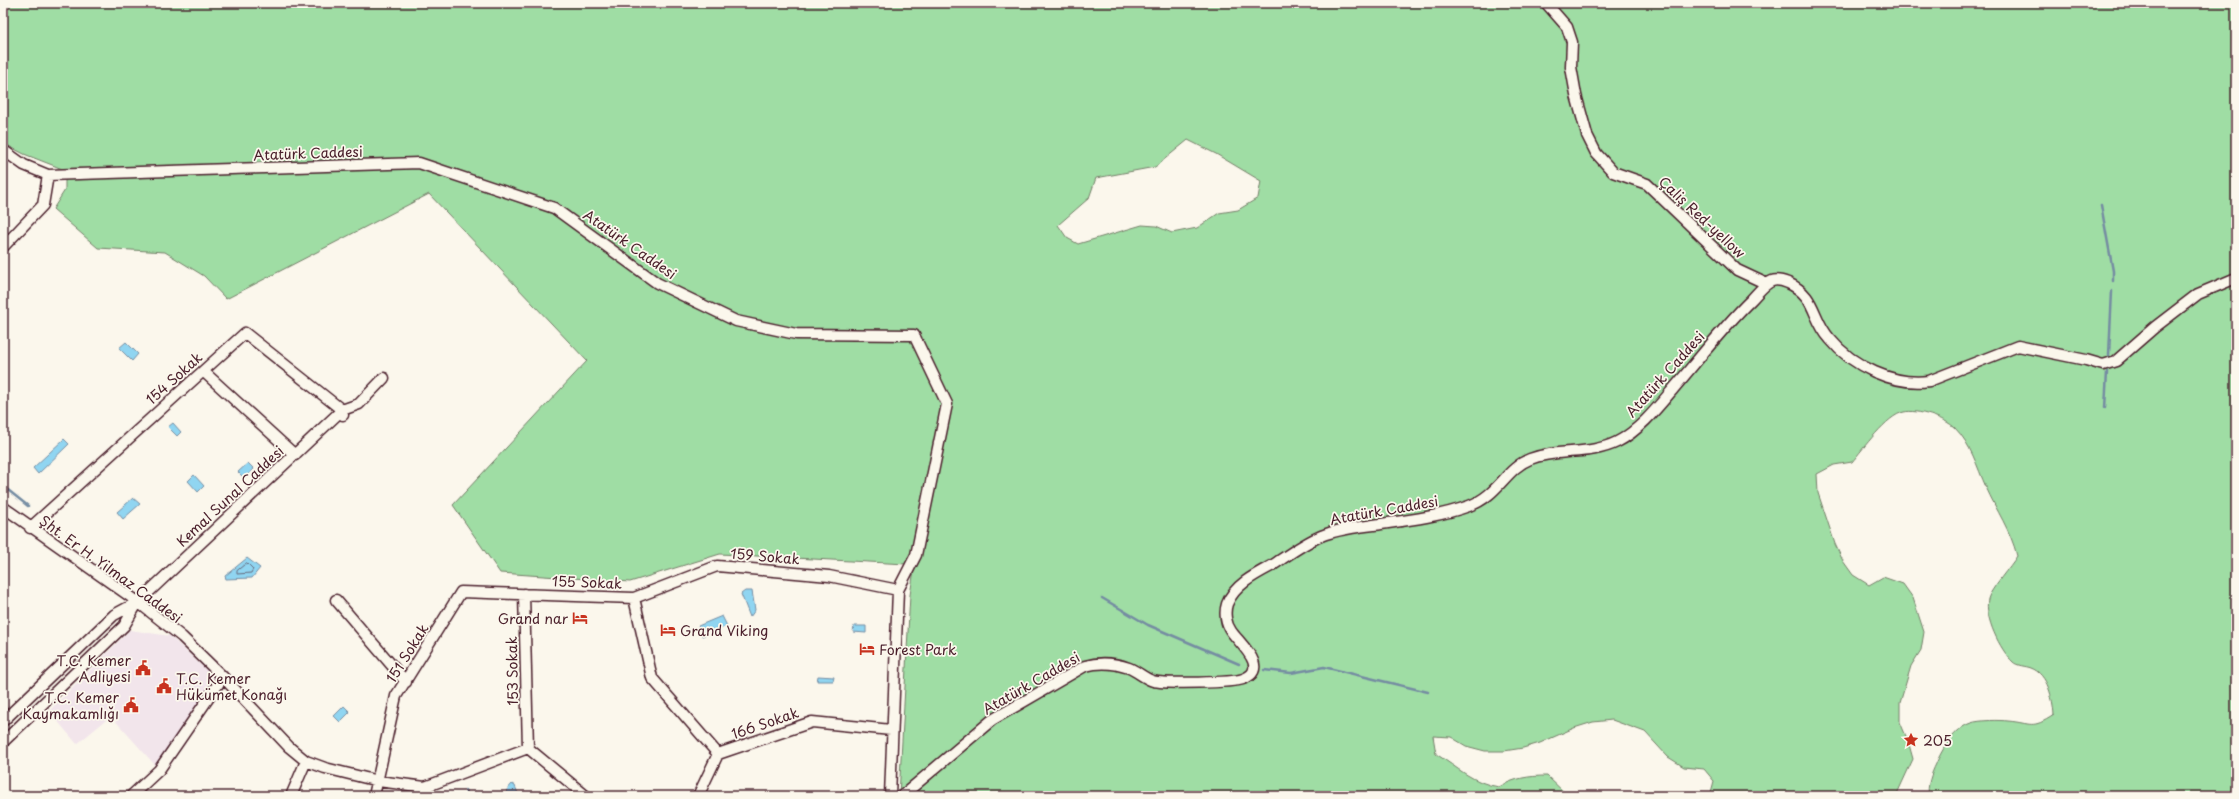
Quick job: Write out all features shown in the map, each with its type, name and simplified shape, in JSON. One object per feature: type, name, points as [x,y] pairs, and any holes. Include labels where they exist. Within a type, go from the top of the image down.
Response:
[{"type":"street","name":"Çaliş Red-yellow","points":[[1546,3],[1567,27],[1572,42],[1571,67],[1576,95],[1587,135],[1596,153],[1613,172],[1647,184],[1737,270],[1767,284]]},
{"type":"street","points":[[3,150],[24,165],[48,175],[43,205],[3,247]]},
{"type":"street","name":"Atatürk Caddesi","points":[[48,175],[419,163],[554,208],[657,283],[736,321],[796,334],[914,335],[947,404],[916,556],[898,590],[891,730],[890,796]]},
{"type":"street","points":[[1767,284],[1770,281],[1781,280],[1797,287],[1809,298],[1816,318],[1828,338],[1843,354],[1880,374],[1918,383],[1929,381],[2018,346],[2103,365],[2110,363],[2116,361],[2155,327],[2198,294],[2236,278]]},
{"type":"street","name":"Atatürk Caddesi","points":[[902,796],[992,720],[1085,666],[1097,663],[1128,668],[1154,682],[1226,682],[1246,678],[1253,670],[1254,662],[1247,650],[1229,630],[1225,612],[1232,596],[1249,579],[1320,537],[1352,527],[1441,515],[1486,499],[1517,467],[1528,460],[1541,455],[1593,451],[1618,442],[1661,404],[1739,311],[1767,284]]},
{"type":"street","name":"154 Sokak","points":[[30,528],[245,333],[343,413]]},
{"type":"street","points":[[203,370],[295,455]]},
{"type":"street","points":[[343,413],[360,404],[384,378]]},
{"type":"street","name":"Kemal Sunal Caddesi","points":[[3,721],[114,615],[138,602],[295,455],[343,413]]},
{"type":"street","name":"Şht. Er H. Yilmaz Caddesi","points":[[3,507],[30,528],[138,602],[182,637],[223,677],[289,747],[306,761],[326,768],[378,780],[425,787],[528,748]]},
{"type":"street","name":"159 Sokak","points":[[634,598],[717,566],[829,576],[898,590]]},
{"type":"street","name":"151 Sokak","points":[[374,796],[396,696],[461,592],[524,594]]},
{"type":"street","name":"155 Sokak","points":[[524,594],[634,598],[652,678],[718,754]]},
{"type":"street","name":"153 Sokak","points":[[524,594],[528,748]]},
{"type":"street","points":[[336,600],[406,682]]},
{"type":"street","name":"Kemal Sunal Caddesi","points":[[3,742],[124,626],[138,602]]},
{"type":"street","points":[[79,648],[89,659]]},
{"type":"street","points":[[131,796],[159,770],[223,677]]},
{"type":"street","name":"166 Sokak","points":[[698,796],[718,754],[812,722],[891,730]]},
{"type":"street","points":[[528,748],[586,796]]},
{"type":"street","points":[[291,796],[306,761]]},
{"type":"shaded area","points":[[130,630],[170,636],[215,678],[155,765],[111,716],[77,744],[49,711]]},
{"type":"green space","points":[[3,3],[2236,3],[2236,796],[1929,796],[1928,788],[1930,780],[1939,758],[1945,746],[1960,729],[1971,723],[1990,720],[2036,724],[2054,715],[2051,695],[2042,676],[2031,668],[2013,662],[2008,657],[1998,642],[1988,615],[1988,599],[2017,556],[2011,538],[1986,487],[1973,456],[1961,434],[1950,424],[1931,415],[1910,411],[1897,414],[1890,419],[1876,433],[1852,462],[1834,465],[1817,474],[1818,493],[1835,544],[1843,561],[1853,575],[1869,585],[1883,577],[1903,584],[1913,598],[1924,632],[1921,650],[1911,666],[1900,703],[1900,722],[1908,741],[1913,759],[1896,796],[1710,796],[1714,781],[1704,769],[1684,767],[1668,757],[1645,732],[1612,720],[1593,722],[1574,728],[1540,743],[1504,751],[1485,751],[1466,746],[1451,737],[1433,736],[1436,754],[1481,782],[1499,787],[1511,781],[1522,778],[1547,776],[1568,796],[899,796],[910,595],[914,570],[906,564],[720,554],[630,582],[500,573],[453,505],[587,361],[429,194],[226,299],[204,276],[165,252],[98,248],[53,209],[65,190],[65,170],[24,154],[3,143]],"holes":[[[1188,140],[1216,154],[1261,181],[1258,198],[1238,210],[1219,213],[1197,228],[1172,233],[1156,226],[1142,225],[1078,244],[1067,238],[1058,225],[1089,198],[1096,178],[1155,167]]]},
{"type":"water","points":[[126,342],[138,354],[132,361],[119,348]]},
{"type":"water","points":[[173,423],[181,432],[177,436],[168,427]]},
{"type":"water","points":[[64,439],[69,444],[38,474],[33,468]]},
{"type":"water","points":[[248,463],[254,469],[244,478],[238,472]]},
{"type":"water","points":[[194,475],[204,486],[198,492],[188,481]]},
{"type":"water","points":[[133,498],[140,504],[123,519],[117,512]]},
{"type":"water","points":[[247,558],[260,568],[252,578],[226,579],[225,576]]},
{"type":"water","points":[[745,591],[752,591],[755,610],[750,617],[741,594]]},
{"type":"water","points":[[722,616],[727,626],[702,636],[698,626]]},
{"type":"water","points":[[854,626],[866,626],[866,633],[853,632]]},
{"type":"water","points":[[818,676],[834,677],[833,681],[817,681]]},
{"type":"water","points":[[344,706],[350,712],[340,722],[334,716]]},
{"type":"water","points":[[512,784],[515,786],[519,796],[511,796],[506,791]]},
{"type":"waterway","points":[[2101,205],[2113,271],[2113,281]]},
{"type":"waterway","points":[[2109,355],[2112,291]]},
{"type":"waterway","points":[[2105,408],[2107,372]]},
{"type":"waterway","points":[[3,486],[28,506]]},
{"type":"waterway","points":[[1102,598],[1148,625],[1239,664]]},
{"type":"waterway","points":[[1264,670],[1291,673],[1324,667],[1428,692]]},
{"type":"waterway","points":[[465,790],[468,796]]},
{"type":"place","name":"Grand nar","points":[[580,618]]},
{"type":"place","name":"Grand Viking","points":[[668,630]]},
{"type":"place","name":"Forest Park","points":[[867,649]]},
{"type":"place","name":"T.C. Kemer Adliyesi","points":[[143,668]]},
{"type":"place","name":"T.C. Kemer Hükümet Konağı","points":[[164,686]]},
{"type":"place","name":"T.C. Kemer Kaymakamlığı","points":[[131,705]]},
{"type":"place","name":"205","points":[[1911,740]]}]
